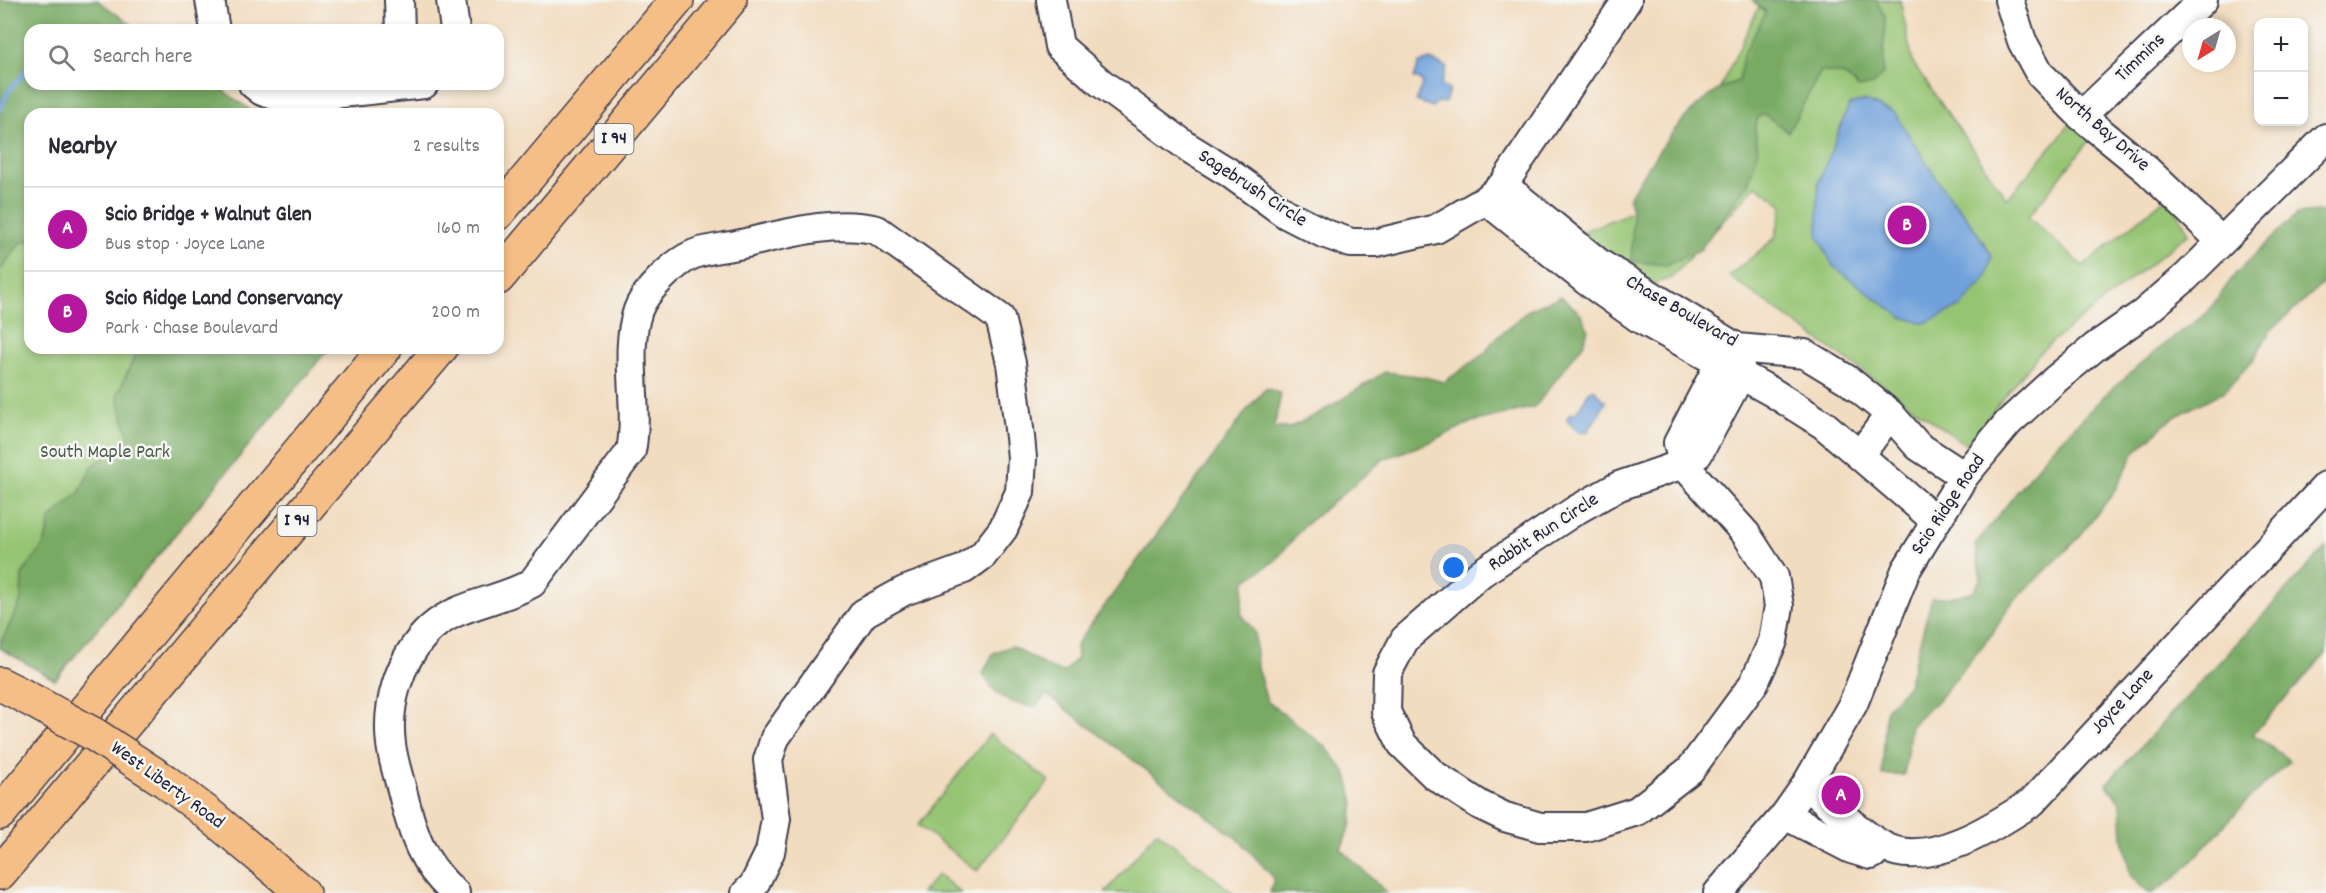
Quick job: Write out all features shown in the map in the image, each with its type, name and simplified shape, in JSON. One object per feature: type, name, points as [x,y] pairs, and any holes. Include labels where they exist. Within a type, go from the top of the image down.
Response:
[{"type":"main road","name":"I 94","points":[[504,206],[677,0]]},
{"type":"main road","name":"I 94","points":[[504,271],[730,0]]},
{"type":"main road","name":"I 94","points":[[0,813],[380,354]]},
{"type":"main road","name":"I 94","points":[[0,873],[436,354]]},
{"type":"main road","name":"West Liberty Road","points":[[10,689],[95,735],[165,781],[303,893]]},
{"type":"street","points":[[210,0],[214,24]]},
{"type":"street","points":[[399,0],[400,24]]},
{"type":"street","points":[[452,0],[454,24]]},
{"type":"street","name":"Sagebrush Circle","points":[[1051,0],[1059,46],[1101,83],[1189,148],[1228,172],[1286,214],[1323,233],[1351,243],[1377,243],[1436,229],[1495,192],[1627,0]]},
{"type":"street","name":"North Bay Drive","points":[[2009,0],[2022,41],[2040,74],[2081,116],[2147,170],[2221,241]]},
{"type":"street","name":"Timmins","points":[[2081,116],[2203,0]]},
{"type":"street","points":[[261,90],[286,99],[367,90]]},
{"type":"street","name":"Scio Ridge Road","points":[[1718,893],[1785,815],[1806,785],[1852,704],[1906,570],[1964,476],[2008,423],[2056,379],[2144,314],[2326,138]]},
{"type":"street","name":"Chase Boulevard","points":[[1495,192],[1594,273],[1639,318],[1733,361],[1824,425],[1936,521]]},
{"type":"street","points":[[455,893],[429,865],[415,840],[391,743],[393,695],[403,663],[426,632],[456,611],[514,594],[532,583],[631,451],[636,428],[633,342],[638,308],[661,278],[693,254],[820,227],[857,225],[877,230],[999,318],[1011,363],[1022,458],[1020,492],[1003,530],[983,555],[964,569],[904,591],[864,613],[775,738],[768,760],[776,819],[770,852],[754,885],[746,893]]},
{"type":"street","name":"Chase Boulevard","points":[[1733,361],[1804,354],[1848,380],[1890,414],[1918,446],[1964,476]]},
{"type":"street","points":[[1683,464],[1678,443],[1733,361]]},
{"type":"street","points":[[1860,455],[1890,414]]},
{"type":"street","name":"Rabbit Run Circle","points":[[1683,464],[1746,534],[1774,577],[1779,606],[1773,641],[1754,684],[1690,771],[1637,811],[1586,827],[1540,827],[1505,817],[1480,805],[1434,775],[1402,744],[1386,712],[1387,673],[1405,639],[1481,573],[1576,510],[1619,486],[1683,464]]},
{"type":"street","name":"Joyce Lane","points":[[1806,785],[1884,847],[1907,852],[1928,852],[1966,841],[2032,802],[2326,486]]},
{"type":"street","name":"Joyce Lane","points":[[1785,815],[1851,849],[1871,855],[1884,847]]},
{"type":"green space","name":"South Maple Park","points":[[0,0],[24,24],[24,90],[30,90],[30,108],[24,108],[24,354],[324,354],[55,680],[0,648]]},
{"type":"green space","points":[[0,0],[97,0],[131,24],[24,24],[24,90],[222,90],[248,108],[24,108],[24,242],[21,242],[0,271]]},
{"type":"green space","points":[[1752,0],[1876,0],[1885,17],[1883,74],[1873,85],[1859,88],[1845,75],[1821,71],[1788,132],[1764,114],[1758,117],[1755,129],[1758,151],[1749,181],[1700,250],[1666,265],[1631,261],[1633,215],[1629,198],[1649,165],[1675,129],[1690,113],[1706,98],[1739,81],[1743,55],[1766,12]]},
{"type":"green space","points":[[1762,0],[1900,0],[1913,63],[2007,199],[2077,116],[2096,132],[2028,217],[2083,266],[2168,196],[2189,233],[2042,350],[1966,445],[1729,276],[1775,238],[1783,205],[1756,185],[1671,278],[1610,299],[1552,244],[1634,211],[1711,107]]},
{"type":"green space","points":[[2326,211],[2326,281],[2271,330],[2253,360],[2226,390],[2171,419],[2135,452],[2114,492],[2076,541],[2010,605],[1993,633],[1937,701],[1911,725],[1904,775],[1882,775],[1886,709],[1908,685],[1932,598],[1950,597],[1974,591],[1981,578],[1975,545],[2047,454],[2105,395],[2164,344],[2207,313],[2236,273],[2297,214]]},
{"type":"green space","points":[[1561,296],[1581,314],[1588,329],[1584,343],[1535,407],[1472,422],[1430,442],[1384,459],[1303,527],[1276,560],[1245,581],[1241,613],[1255,633],[1257,667],[1267,701],[1326,747],[1347,774],[1354,803],[1351,824],[1341,849],[1387,893],[1270,893],[1274,878],[1240,841],[1047,695],[1035,707],[1018,704],[1004,698],[987,681],[983,673],[993,653],[1011,646],[1045,665],[1064,672],[1077,658],[1076,645],[1247,410],[1266,388],[1281,394],[1274,428],[1289,428],[1323,411],[1385,372],[1444,382],[1485,353],[1493,341],[1529,310]]},
{"type":"green space","points":[[135,354],[324,354],[55,680],[0,648],[0,645],[21,600],[22,574],[44,545],[51,518],[79,493],[92,466],[130,442],[117,396]]},
{"type":"green space","points":[[2326,547],[2326,654],[2253,734],[2290,761],[2248,800],[2178,876],[2153,893],[2147,893],[2130,875],[2123,839],[2121,803],[2106,784]]},
{"type":"green space","points":[[990,734],[1049,781],[977,871],[918,825]]},
{"type":"green space","points":[[1157,831],[1233,893],[1105,893]]},
{"type":"green space","points":[[938,874],[961,893],[922,893]]},
{"type":"water","points":[[1430,60],[1447,67],[1441,84],[1449,90],[1445,103],[1438,102],[1432,107],[1416,101],[1423,81],[1414,78],[1419,63]]},
{"type":"water","points":[[1865,101],[1895,113],[1942,187],[1968,219],[1992,255],[1987,277],[1962,306],[1925,323],[1901,317],[1833,266],[1818,236],[1818,185],[1849,105]]},
{"type":"water","points":[[1594,389],[1606,402],[1588,431],[1580,433],[1568,422],[1567,418],[1571,413],[1576,413],[1590,390]]},
{"type":"waterway","points":[[0,109],[9,91],[24,73]]},
{"type":"place","name":"Scio Ridge Land Conservancy","points":[[1907,225]]},
{"type":"place","name":"Scio Bridge + Walnut Glen","points":[[1841,795]]}]
